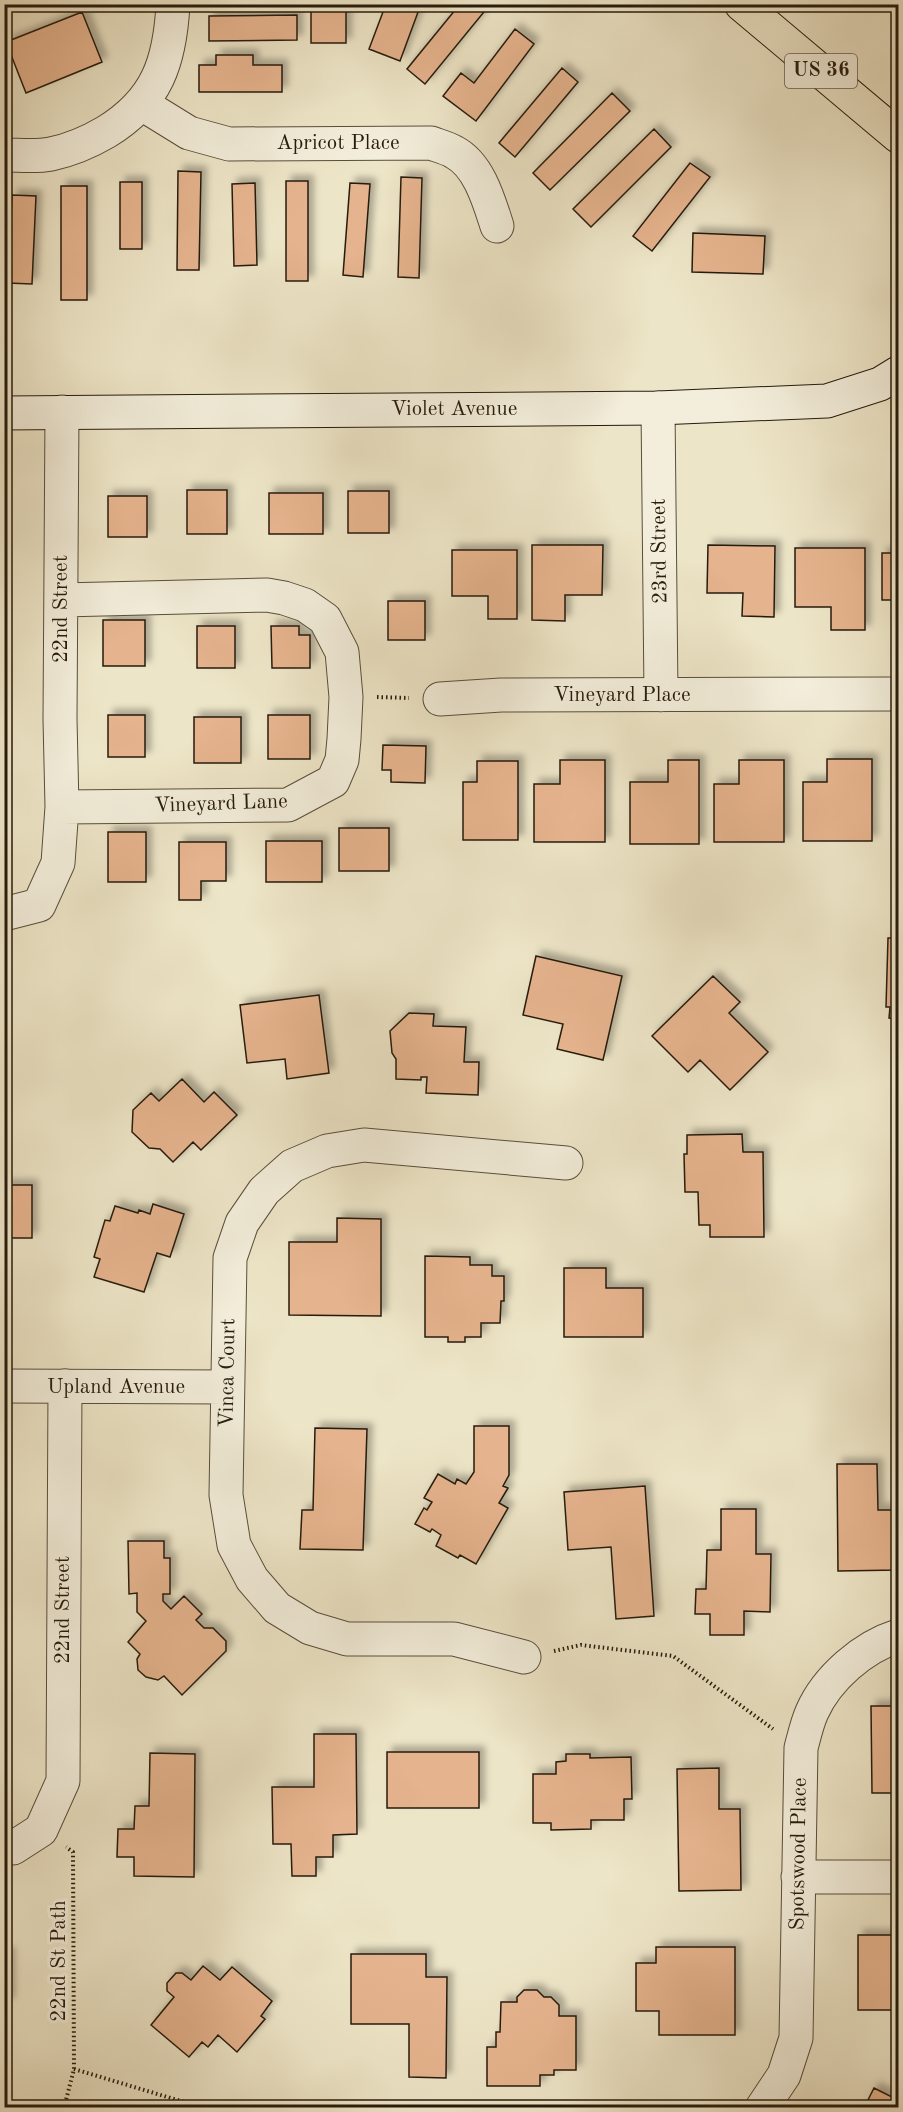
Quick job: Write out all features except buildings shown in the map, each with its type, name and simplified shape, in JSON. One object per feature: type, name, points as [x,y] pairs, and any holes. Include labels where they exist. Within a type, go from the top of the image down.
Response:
[{"type":"highway","name":"US 36","points":[[741,4],[898,136]]},
{"type":"street","points":[[4,155],[49,155],[88,143],[124,121],[142,104],[160,75],[172,34],[173,4]]},
{"type":"street","name":"Apricot Place","points":[[142,104],[189,133],[229,144],[431,143],[456,153],[477,175],[487,195],[497,226]]},
{"type":"street","name":"Violet Avenue","points":[[4,413],[658,408],[827,400],[880,384],[898,373]]},
{"type":"street","name":"23rd Street","points":[[658,408],[661,695]]},
{"type":"street","name":"22nd Street","points":[[4,914],[39,905],[58,863],[62,807],[60,719],[62,412]]},
{"type":"street","name":"Vineyard Lane","points":[[62,600],[267,595],[305,605],[325,619],[342,652],[346,697],[342,760],[333,781],[288,806],[62,807]]},
{"type":"street","name":"Vineyard Place","points":[[440,699],[501,695],[898,694]]},
{"type":"street","name":"Vinca Court","points":[[524,1658],[454,1639],[347,1639],[310,1628],[277,1608],[252,1579],[234,1545],[226,1495],[230,1258],[242,1222],[264,1191],[292,1166],[327,1151],[364,1145],[566,1163]]},
{"type":"street","name":"Upland Avenue","points":[[4,1386],[227,1388]]},
{"type":"street","name":"22nd Street","points":[[41,1830],[63,1781],[65,1386]]},
{"type":"street","name":"Spotswood Place","points":[[762,2108],[784,2075],[796,2038],[801,1748],[812,1712],[833,1680],[861,1654],[898,1636]]},
{"type":"street","points":[[4,1848],[13,1848],[41,1830]]},
{"type":"street","points":[[798,1877],[898,1877]]},
{"type":"path","points":[[346,697],[440,699]]},
{"type":"path","points":[[524,1658],[581,1645],[673,1656],[801,1748]]},
{"type":"path","name":"22nd St Path","points":[[41,1830],[73,1852],[74,2069],[64,2108]]},
{"type":"path","points":[[74,2069],[204,2108]]}]
